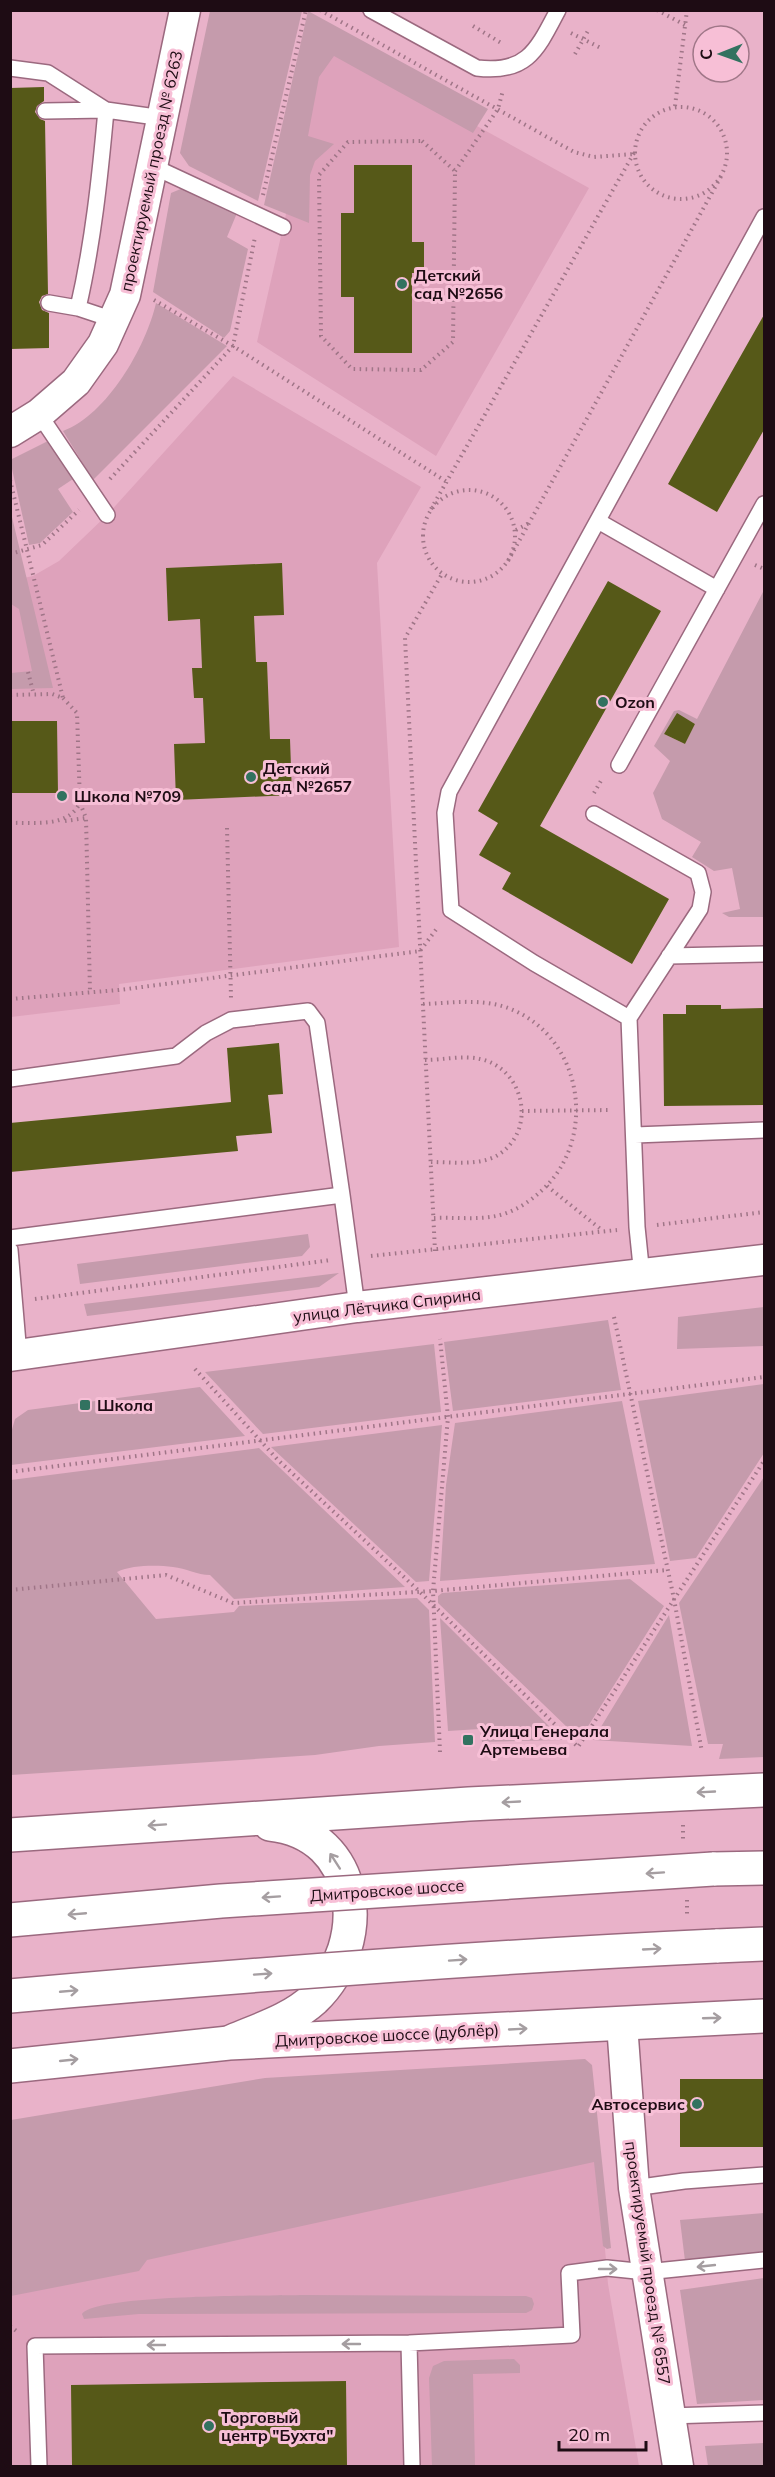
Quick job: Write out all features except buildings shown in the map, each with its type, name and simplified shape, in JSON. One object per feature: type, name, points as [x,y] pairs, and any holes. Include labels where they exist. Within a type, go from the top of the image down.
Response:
[{"type":"main road","points":[[10,1835],[765,1790]]},
{"type":"main road","points":[[215,1821],[274,1825],[314,1837],[339,1865],[351,1908],[350,1930],[342,1956],[330,1980],[314,1999],[290,2017],[228,2043]]},
{"type":"main road","name":"Дмитровское шоссе","points":[[10,1920],[221,1900],[713,1869],[765,1868]]},
{"type":"main road","points":[[10,1996],[227,1977],[519,1956],[765,1944]]},
{"type":"main road","name":"Дмитровское шоссе (дублёр)","points":[[10,2066],[228,2043],[765,2016]]},
{"type":"street","name":"проектируемый проезд № 6263","points":[[10,432],[39,414],[76,381],[103,345],[125,295],[185,10]]},
{"type":"street","name":"улица Лётчика Спирина","points":[[15,1356],[357,1307],[642,1276],[765,1260]]},
{"type":"street","name":"проектируемый проезд № 6557","points":[[622,2024],[634,2188],[678,2466]]},
{"type":"lane","points":[[371,10],[477,68],[495,70],[524,62],[536,52],[555,16]]},
{"type":"lane","points":[[10,68],[48,73],[106,110]]},
{"type":"lane","points":[[45,111],[106,110],[163,118]]},
{"type":"lane","points":[[78,308],[89,260],[99,190],[106,110]]},
{"type":"lane","points":[[152,166],[283,226]]},
{"type":"lane","points":[[629,1018],[534,963],[451,910],[445,813],[449,792],[765,217]]},
{"type":"lane","points":[[49,303],[78,308],[114,321]]},
{"type":"lane","points":[[39,414],[107,515]]},
{"type":"lane","points":[[612,769],[765,504]]},
{"type":"lane","points":[[598,521],[717,589]]},
{"type":"lane","points":[[592,807],[698,873],[703,892],[700,909],[629,1018],[637,1227],[642,1276]]},
{"type":"lane","points":[[669,956],[765,954]]},
{"type":"lane","points":[[10,1079],[176,1056],[206,1033],[231,1020],[308,1011],[317,1023],[357,1307]]},
{"type":"lane","points":[[635,1136],[765,1130]]},
{"type":"lane","points":[[10,1238],[342,1195]]},
{"type":"lane","points":[[10,1250],[15,1356]]},
{"type":"lane","points":[[634,2188],[765,2175]]},
{"type":"lane","points":[[39,2466],[35,2346],[409,2343],[572,2335],[569,2273],[607,2268],[646,2272],[765,2260]]},
{"type":"lane","points":[[409,2343],[412,2466]]},
{"type":"lane","points":[[669,2416],[765,2414]]},
{"type":"path","points":[[10,554],[42,545],[95,495],[233,346],[259,215],[306,10]]},
{"type":"path","points":[[320,10],[574,152],[594,158],[634,153]]},
{"type":"path","points":[[657,10],[685,24]]},
{"type":"path","points":[[675,106],[687,10]]},
{"type":"path","points":[[555,16],[583,39],[601,48]]},
{"type":"path","points":[[474,26],[502,44],[514,42]]},
{"type":"path","points":[[575,54],[589,29]]},
{"type":"path","points":[[455,171],[422,141],[348,142],[319,175],[321,336],[352,369],[421,370],[453,342],[455,171],[498,109],[510,67]]},
{"type":"path","points":[[675,106],[697,110],[710,117],[721,129],[726,143],[727,158],[723,173],[533,521],[508,561],[497,573],[483,580],[466,582],[442,574],[429,559],[424,547],[423,534],[431,508],[634,153],[637,138],[644,125],[654,114],[675,106]]},
{"type":"path","points":[[634,153],[637,169],[645,183],[656,193],[671,199],[686,200],[702,195],[714,186],[723,173]]},
{"type":"path","points":[[148,296],[233,346],[447,482]]},
{"type":"path","points":[[10,480],[63,698],[76,713],[80,803],[86,818],[90,992]]},
{"type":"path","points":[[431,508],[457,490],[473,489],[488,493],[502,502],[511,515],[516,530],[514,546],[508,561]]},
{"type":"path","points":[[442,492],[446,496]]},
{"type":"path","points":[[516,530],[533,521]]},
{"type":"path","points":[[435,1251],[405,638],[442,574]]},
{"type":"path","points":[[28,672],[34,694]]},
{"type":"path","points":[[10,695],[52,694],[63,698]]},
{"type":"path","points":[[592,807],[612,769]]},
{"type":"path","points":[[61,821],[74,814],[80,803]]},
{"type":"path","points":[[10,823],[86,818]]},
{"type":"path","points":[[227,828],[231,999]]},
{"type":"path","points":[[10,999],[230,976],[420,951],[451,910]]},
{"type":"path","points":[[423,1004],[484,1002],[510,1009],[531,1020],[551,1038],[567,1063],[578,1110],[575,1134],[564,1163],[547,1186],[516,1209],[497,1216],[433,1218]]},
{"type":"path","points":[[425,1060],[479,1058],[495,1064],[512,1078],[520,1093],[522,1111],[520,1127],[511,1143],[498,1155],[481,1161],[430,1162]]},
{"type":"path","points":[[522,1111],[634,1110]]},
{"type":"path","points":[[547,1186],[603,1231]]},
{"type":"path","points":[[31,1300],[349,1258],[435,1251],[765,1212]]},
{"type":"path","points":[[614,1317],[674,1599],[702,1752]]},
{"type":"path","points":[[440,1339],[448,1417],[433,1591],[440,1752]]},
{"type":"path","points":[[195,1369],[261,1441],[419,1591],[578,1748],[765,1461]]},
{"type":"path","points":[[10,1472],[765,1377]]},
{"type":"path","points":[[10,1590],[166,1575],[233,1603],[433,1591],[667,1570]]},
{"type":"shaded area","points":[[210,11],[302,11],[258,201],[189,166],[180,153]]},
{"type":"shaded area","points":[[308,11],[488,109],[473,133],[334,56],[319,77],[308,136],[334,144],[315,161],[310,175],[309,223],[264,205]]},
{"type":"shaded area","name":"Детский сад №2656","points":[[325,42],[589,188],[436,456],[257,342]]},
{"type":"shaded area","points":[[183,188],[237,213],[227,237],[248,249],[230,331],[224,338],[153,292],[171,193]]},
{"type":"shaded area","points":[[156,303],[227,346],[93,480],[63,431],[79,423],[95,410],[122,378],[134,359]]},
{"type":"shaded area","name":"Детский сад №2657","points":[[233,376],[421,487],[377,563],[399,947],[119,984],[120,1004],[11,1017],[10,581],[33,576],[59,561],[107,515]]},
{"type":"shaded area","points":[[48,441],[76,477],[58,489],[73,512],[40,543],[29,545],[10,460]]},
{"type":"shaded area","points":[[11,513],[53,688],[11,689],[11,673],[32,671],[19,609],[11,604]]},
{"type":"shaded area","points":[[764,590],[764,917],[729,917],[722,913],[740,909],[732,868],[714,871],[692,857],[701,842],[662,819],[653,793],[670,761],[654,746],[674,711],[679,710],[697,719]],"holes":[[[677,714],[695,724],[685,744],[664,734]]]},
{"type":"shaded area","points":[[308,1234],[310,1247],[302,1256],[80,1284],[77,1264]]},
{"type":"shaded area","points":[[339,1273],[319,1287],[87,1316],[84,1304]]},
{"type":"shaded area","points":[[764,1307],[764,1346],[677,1349],[678,1317]]},
{"type":"shaded area","points":[[608,1320],[621,1390],[453,1411],[444,1342]]},
{"type":"shaded area","points":[[434,1344],[441,1412],[263,1434],[205,1372]]},
{"type":"shaded area","points":[[764,1384],[764,1453],[696,1558],[670,1561],[638,1401]]},
{"type":"shaded area","points":[[200,1387],[245,1436],[11,1465],[11,1433],[15,1419],[28,1410]]},
{"type":"shaded area","points":[[622,1401],[655,1564],[440,1581],[446,1485],[455,1423]]},
{"type":"shaded area","points":[[442,1425],[429,1581],[416,1582],[271,1447]]},
{"type":"shaded area","points":[[259,1448],[405,1587],[234,1599],[210,1575],[159,1566],[137,1567],[117,1572],[156,1619],[234,1612],[239,1606],[417,1598],[429,1610],[435,1742],[379,1746],[315,1755],[11,1775],[11,1480]]},
{"type":"shaded area","points":[[764,1477],[764,1757],[719,1759],[723,1744],[708,1744],[679,1603]]},
{"type":"shaded area","points":[[630,1579],[664,1606],[585,1731],[570,1730],[438,1603],[438,1596],[442,1593]]},
{"type":"shaded area","points":[[669,1615],[692,1746],[593,1740]]},
{"type":"shaded area","points":[[440,1618],[563,1740],[482,1742],[480,1729],[448,1731]]},
{"type":"shaded area","points":[[585,2059],[592,2065],[611,2248],[607,2249],[603,2246],[594,2162],[147,2260],[139,2271],[11,2296],[11,2120],[265,2078]]},
{"type":"shaded area","points":[[597,2155],[608,2284],[639,2466],[11,2466],[10,2160]]},
{"type":"shaded area","points":[[764,2213],[764,2253],[685,2261],[680,2220]]},
{"type":"shaded area","points":[[764,2278],[764,2400],[697,2404],[680,2290]]},
{"type":"shaded area","points":[[304,2295],[526,2296],[532,2298],[534,2304],[532,2310],[526,2313],[139,2314],[84,2319],[82,2314],[94,2307],[150,2299]]},
{"type":"shaded area","points":[[514,2359],[520,2365],[520,2373],[473,2374],[475,2466],[432,2466],[429,2378],[433,2366],[444,2361]]},
{"type":"shaded area","points":[[764,2443],[764,2466],[708,2466],[705,2446]]},
{"type":"place","name":"Детский сад №2656","points":[[402,284]]},
{"type":"place","name":"Ozon","points":[[603,702]]},
{"type":"place","name":"Детский сад №2657","points":[[251,777]]},
{"type":"place","name":"Школа №709","points":[[62,796]]},
{"type":"place","name":"Школа","points":[[85,1405]]},
{"type":"place","name":"Улица Генерала Артемьева","points":[[468,1740]]},
{"type":"place","name":"Автосервис","points":[[697,2104]]},
{"type":"place","name":"Торговый центр \"Бухта\"","points":[[209,2426]]}]
